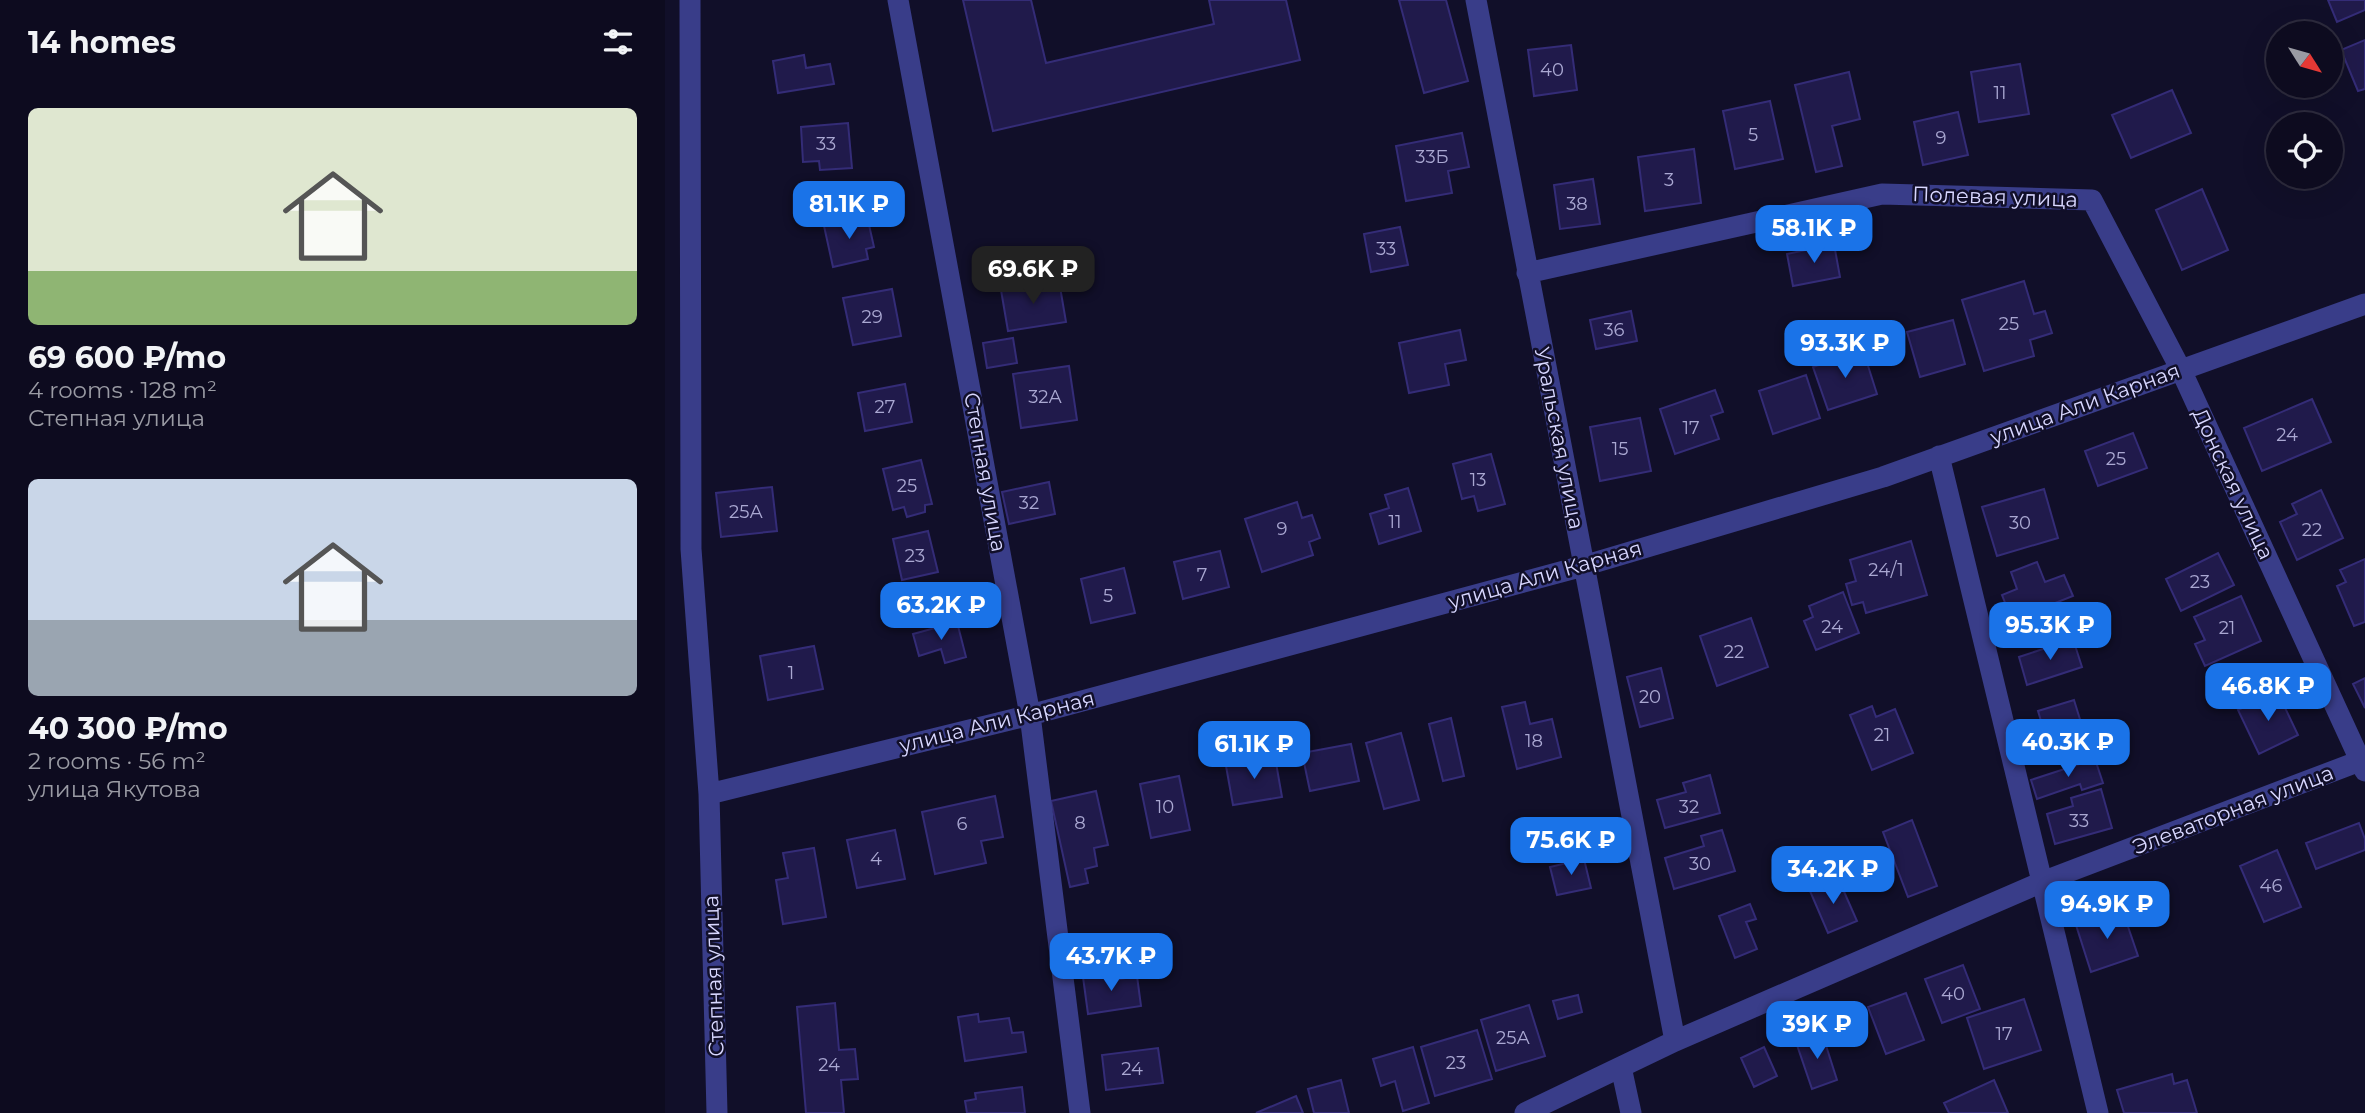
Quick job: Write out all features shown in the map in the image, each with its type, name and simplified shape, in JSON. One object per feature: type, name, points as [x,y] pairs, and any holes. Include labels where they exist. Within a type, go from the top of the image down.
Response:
[{"type":"street","name":"Степная улица","points":[[690,0],[691,549],[709,794],[717,1113]]},
{"type":"street","name":"Степная улица","points":[[898,0],[1030,715],[1080,1113]]},
{"type":"street","name":"Уральская улица","points":[[1476,0],[1675,1041]]},
{"type":"street","name":"Полевая улица","points":[[1527,273],[1882,194],[2092,200]]},
{"type":"street","name":"Донская улица","points":[[2092,200],[2181,370],[2363,764]]},
{"type":"street","name":"улица Али Карная","points":[[709,794],[1030,715],[1583,566],[1883,477],[2365,304]]},
{"type":"street","points":[[1939,456],[2098,1113]]},
{"type":"street","name":"Элеваторная улица","points":[[1525,1113],[1675,1041],[2042,882],[2363,764]]},
{"type":"street","points":[[1621,1067],[1631,1113]]},
{"type":"building","points":[[963,0],[1031,0],[1046,63],[1214,24],[1209,0],[1286,0],[1300,60],[993,131]]},
{"type":"building","points":[[1399,0],[1446,0],[1468,81],[1424,93]]},
{"type":"building","points":[[2328,0],[2365,0],[2365,10],[2337,21]]},
{"type":"building","points":[[2365,40],[2365,89],[2358,91],[2343,49]]},
{"type":"building","points":[[1571,45],[1577,90],[1534,96],[1528,50]]},
{"type":"building","points":[[804,55],[806,68],[830,64],[834,84],[778,93],[773,61]]},
{"type":"building","points":[[2020,64],[2029,114],[1979,122],[1971,72]]},
{"type":"building","points":[[1849,72],[1860,119],[1832,126],[1842,166],[1816,172],[1795,85]]},
{"type":"building","points":[[2172,90],[2191,133],[2131,158],[2112,115]]},
{"type":"building","points":[[1770,101],[1783,159],[1735,169],[1723,111]]},
{"type":"building","points":[[1958,112],[1968,155],[1923,165],[1914,122]]},
{"type":"building","points":[[848,123],[852,168],[820,170],[819,161],[803,162],[801,127]]},
{"type":"building","points":[[1462,133],[1469,167],[1448,171],[1452,193],[1406,201],[1396,146]]},
{"type":"building","points":[[1694,149],[1701,203],[1645,211],[1638,157]]},
{"type":"building","points":[[1593,179],[1600,224],[1560,229],[1554,185]]},
{"type":"building","points":[[2202,189],[2228,250],[2182,270],[2156,210]]},
{"type":"building","points":[[867,216],[874,247],[866,249],[868,259],[833,267],[824,226]]},
{"type":"building","points":[[1400,227],[1408,265],[1371,272],[1364,234]]},
{"type":"building","points":[[1834,244],[1840,277],[1793,286],[1787,254]]},
{"type":"building","points":[[1059,281],[1066,322],[1008,331],[1001,290]]},
{"type":"building","points":[[2024,281],[2034,314],[2045,311],[2052,333],[2030,340],[2034,356],[1984,371],[1962,300]]},
{"type":"building","points":[[892,289],[901,336],[853,345],[843,298]]},
{"type":"building","points":[[1631,311],[1637,341],[1596,349],[1590,320]]},
{"type":"building","points":[[1953,320],[1965,364],[1920,377],[1907,332]]},
{"type":"building","points":[[1460,330],[1466,360],[1445,364],[1449,385],[1409,393],[1399,343]]},
{"type":"building","points":[[1013,338],[1017,363],[987,368],[983,343]]},
{"type":"building","points":[[1863,350],[1877,394],[1828,410],[1813,367]]},
{"type":"building","points":[[1069,366],[1077,420],[1021,428],[1013,374]]},
{"type":"building","points":[[1806,375],[1820,418],[1773,434],[1759,391]]},
{"type":"building","points":[[905,384],[912,422],[865,431],[858,393]]},
{"type":"building","points":[[1715,390],[1723,412],[1711,416],[1719,439],[1675,454],[1660,409]]},
{"type":"building","points":[[2312,399],[2331,442],[2262,471],[2244,428]]},
{"type":"building","points":[[1640,418],[1651,471],[1600,481],[1590,427]]},
{"type":"building","points":[[2133,433],[2147,468],[2098,486],[2085,451]]},
{"type":"building","points":[[1491,454],[1505,504],[1478,511],[1474,496],[1462,499],[1453,464]]},
{"type":"building","points":[[921,460],[932,504],[925,505],[925,512],[907,517],[904,507],[893,510],[883,469]]},
{"type":"building","points":[[1049,482],[1055,514],[1009,524],[1002,492]]},
{"type":"building","points":[[772,487],[777,531],[721,537],[716,493]]},
{"type":"building","points":[[1408,488],[1421,531],[1379,544],[1370,514],[1389,508],[1385,495]]},
{"type":"building","points":[[2044,489],[2058,538],[1997,556],[1982,507]]},
{"type":"building","points":[[2321,490],[2343,538],[2297,560],[2280,522],[2297,514],[2292,504]]},
{"type":"building","points":[[1297,502],[1302,518],[1312,515],[1320,538],[1309,542],[1313,555],[1262,572],[1245,519]]},
{"type":"building","points":[[928,531],[938,572],[902,580],[893,539]]},
{"type":"building","points":[[1911,541],[1927,595],[1866,613],[1863,602],[1852,605],[1846,584],[1856,581],[1850,560]]},
{"type":"building","points":[[1220,551],[1229,587],[1183,599],[1174,562]]},
{"type":"building","points":[[2218,553],[2234,585],[2181,611],[2166,579]]},
{"type":"building","points":[[2365,559],[2365,622],[2354,626],[2337,586],[2346,582],[2340,570]]},
{"type":"building","points":[[2037,562],[2045,582],[2064,575],[2073,596],[2012,620],[2002,595],[2017,589],[2011,572]]},
{"type":"building","points":[[1124,568],[1135,613],[1091,623],[1081,579]]},
{"type":"building","points":[[1843,592],[1859,633],[1816,650],[1804,621],[1813,617],[1809,606]]},
{"type":"building","points":[[2241,596],[2261,641],[2205,666],[2195,644],[2205,640],[2194,617]]},
{"type":"building","points":[[1751,618],[1768,667],[1717,686],[1700,636]]},
{"type":"building","points":[[957,622],[966,657],[945,663],[941,649],[919,656],[913,634]]},
{"type":"building","points":[[2073,639],[2082,667],[2027,685],[2019,657]]},
{"type":"building","points":[[814,646],[823,689],[768,700],[760,656]]},
{"type":"building","points":[[1661,668],[1673,718],[1640,727],[1627,677]]},
{"type":"building","points":[[2365,678],[2365,708],[2353,684]]},
{"type":"building","points":[[2277,691],[2298,735],[2259,754],[2238,710]]},
{"type":"building","points":[[2074,700],[2083,729],[2057,737],[2055,728],[2044,731],[2038,711]]},
{"type":"building","points":[[1525,702],[1530,724],[1552,719],[1561,757],[1517,769],[1502,707]]},
{"type":"building","points":[[1872,706],[1876,717],[1895,709],[1913,753],[1872,770],[1850,715]]},
{"type":"building","points":[[1451,718],[1464,776],[1443,781],[1429,724]]},
{"type":"building","points":[[1401,733],[1419,800],[1384,809],[1366,743]]},
{"type":"building","points":[[1351,744],[1359,781],[1310,791],[1302,753]]},
{"type":"building","points":[[1275,757],[1282,797],[1233,805],[1226,766]]},
{"type":"building","points":[[2095,759],[2103,783],[2082,790],[2080,784],[2037,799],[2031,780]]},
{"type":"building","points":[[1710,775],[1720,813],[1665,828],[1657,800],[1686,792],[1683,783]]},
{"type":"building","points":[[1179,776],[1190,830],[1151,838],[1140,784]]},
{"type":"building","points":[[2101,789],[2112,828],[2055,844],[2047,814],[2073,806],[2071,798]]},
{"type":"building","points":[[1096,791],[1108,845],[1094,848],[1097,866],[1085,869],[1088,883],[1070,887],[1051,801]]},
{"type":"building","points":[[995,796],[1003,837],[981,841],[986,863],[935,874],[922,812]]},
{"type":"building","points":[[1912,820],[1937,886],[1908,897],[1883,832]]},
{"type":"building","points":[[2359,823],[2365,839],[2365,850],[2316,869],[2306,843]]},
{"type":"building","points":[[895,830],[905,879],[857,888],[847,840]]},
{"type":"building","points":[[1722,830],[1735,871],[1674,889],[1665,858],[1704,846],[1701,836]]},
{"type":"building","points":[[814,848],[826,917],[783,924],[776,880],[788,878],[783,853]]},
{"type":"building","points":[[2277,850],[2301,907],[2264,922],[2240,866]]},
{"type":"building","points":[[1584,859],[1591,888],[1557,895],[1550,867]]},
{"type":"building","points":[[1838,878],[1857,921],[1828,933],[1810,891]]},
{"type":"building","points":[[1750,904],[1756,919],[1746,922],[1757,949],[1735,958],[1719,916]]},
{"type":"building","points":[[2122,909],[2138,956],[2091,972],[2076,925]]},
{"type":"building","points":[[1963,965],[1980,1009],[1942,1023],[1925,979]]},
{"type":"building","points":[[1119,971],[1120,979],[1137,976],[1141,1006],[1088,1014],[1083,977]]},
{"type":"building","points":[[1906,993],[1924,1040],[1886,1054],[1868,1007]]},
{"type":"building","points":[[1578,995],[1582,1012],[1558,1019],[1553,1001]]},
{"type":"building","points":[[2024,999],[2041,1050],[1984,1069],[1967,1018]]},
{"type":"building","points":[[835,1003],[839,1050],[855,1049],[858,1079],[841,1080],[844,1113],[806,1113],[797,1007]]},
{"type":"building","points":[[1529,1005],[1545,1056],[1496,1071],[1481,1020]]},
{"type":"building","points":[[978,1014],[979,1022],[1009,1018],[1012,1033],[1023,1032],[1026,1052],[965,1061],[958,1017]]},
{"type":"building","points":[[1477,1030],[1492,1079],[1435,1096],[1421,1047]]},
{"type":"building","points":[[1822,1033],[1837,1080],[1812,1089],[1796,1042]]},
{"type":"building","points":[[1413,1047],[1429,1103],[1403,1111],[1395,1081],[1381,1086],[1373,1059]]},
{"type":"building","points":[[1764,1047],[1777,1076],[1754,1087],[1741,1058]]},
{"type":"building","points":[[1158,1048],[1163,1083],[1106,1090],[1102,1055]]},
{"type":"building","points":[[2172,1074],[2174,1084],[2187,1080],[2197,1113],[2124,1113],[2117,1090]]},
{"type":"building","points":[[1341,1080],[1349,1113],[1314,1113],[1308,1089]]},
{"type":"building","points":[[1994,1080],[2008,1113],[1949,1113],[1944,1103]]},
{"type":"building","points":[[1022,1087],[1025,1113],[967,1113],[965,1101],[976,1099],[975,1093]]},
{"type":"building","points":[[1296,1096],[1303,1113],[1256,1113]]}]
